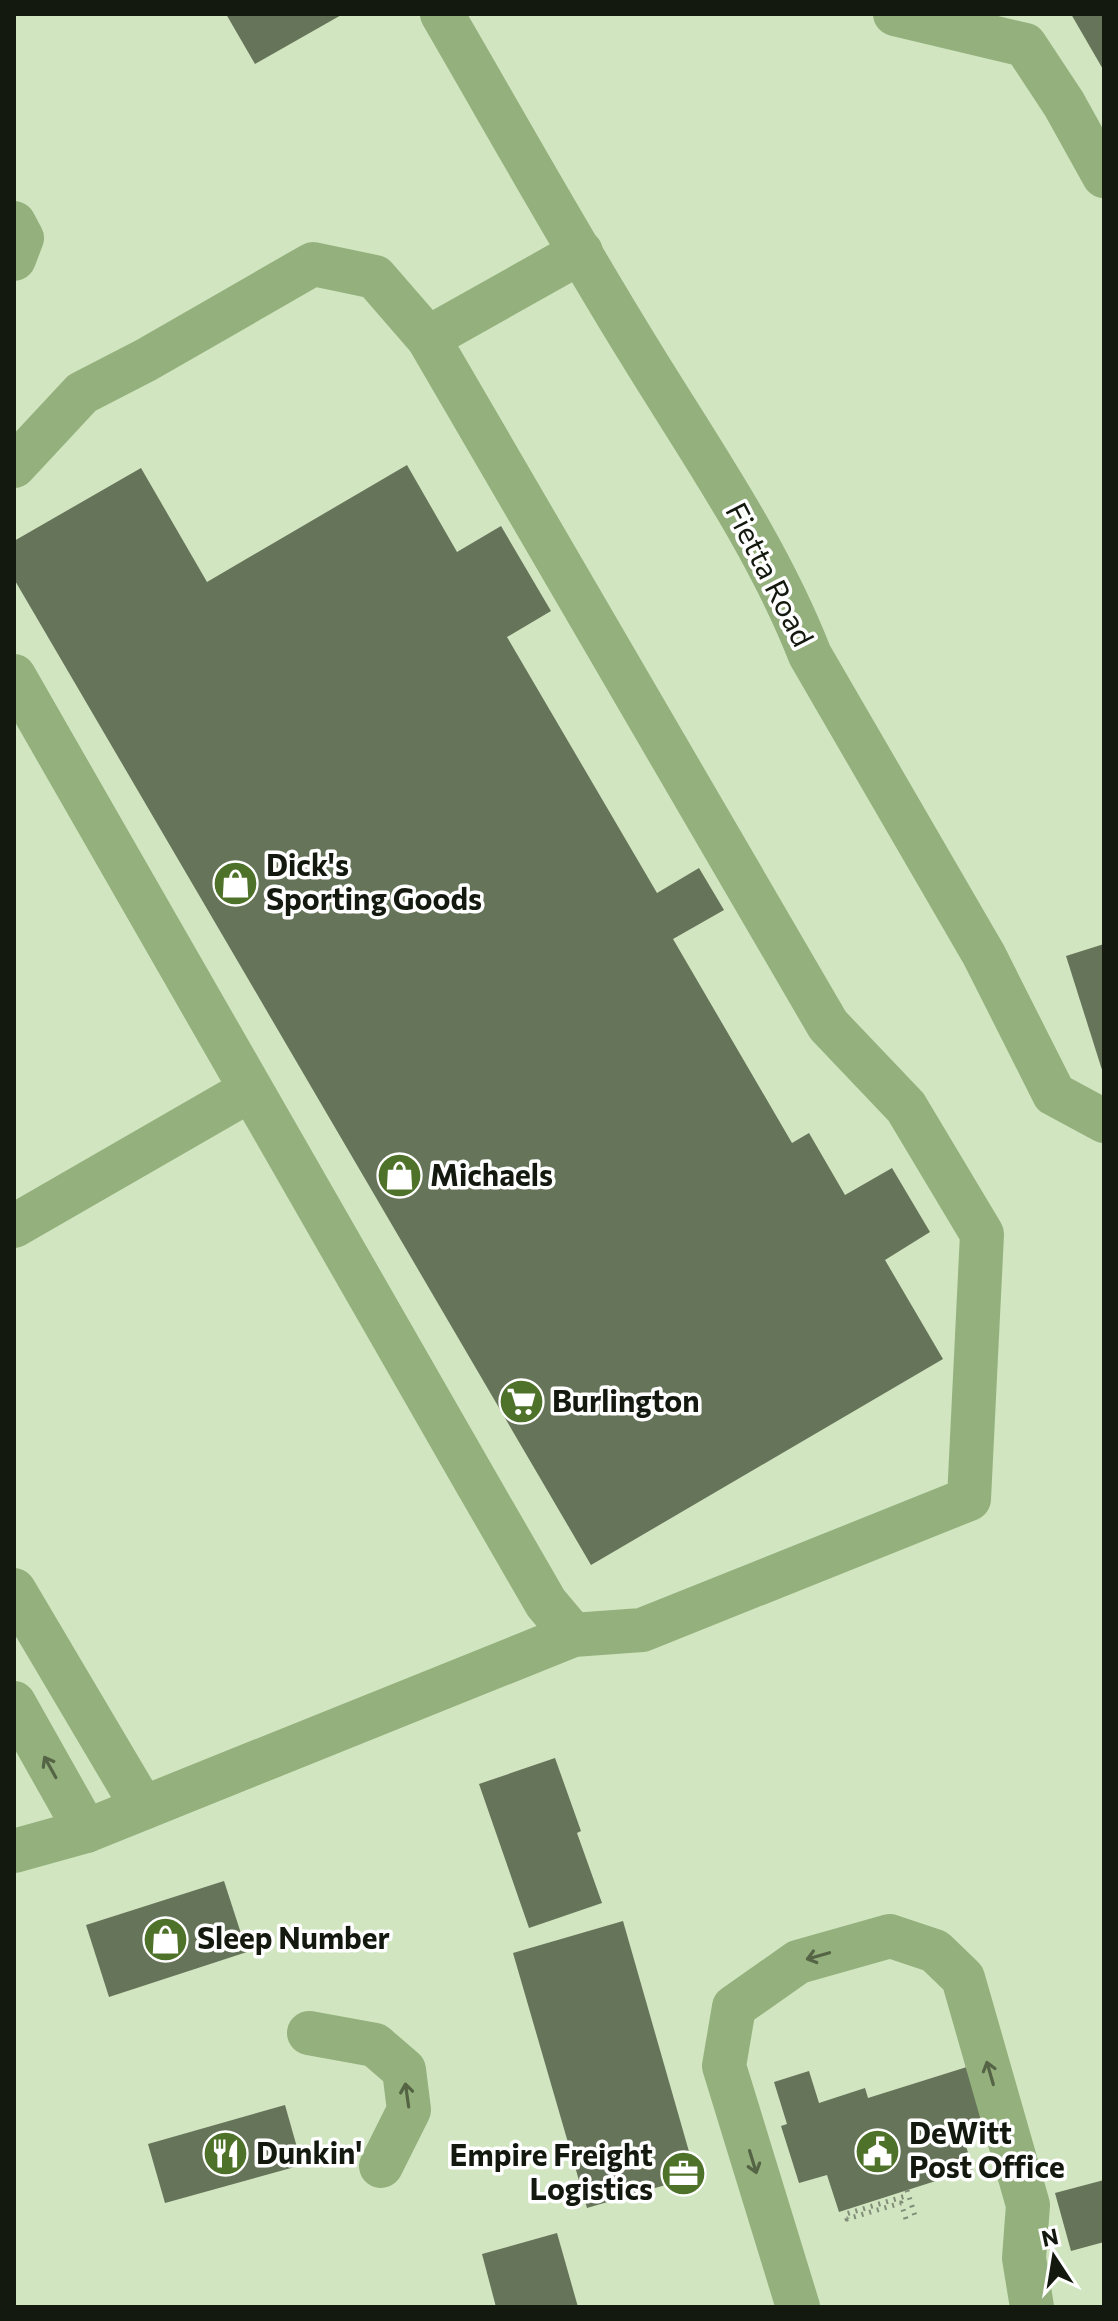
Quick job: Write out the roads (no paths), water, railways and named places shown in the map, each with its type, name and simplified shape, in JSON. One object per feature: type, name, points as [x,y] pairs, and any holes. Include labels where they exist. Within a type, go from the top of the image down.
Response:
[{"type":"lane","name":"Fietta Road","points":[[442,14],[643,358],[754,536],[790,603],[810,655],[984,955],[1054,1094],[1104,1121]]},
{"type":"lane","points":[[895,14],[1025,45],[1064,104],[1104,176]]},
{"type":"lane","points":[[14,223],[22,238],[14,259]]},
{"type":"lane","points":[[428,338],[581,252]]},
{"type":"lane","points":[[14,466],[82,393],[313,264],[375,277],[428,338],[828,1025],[906,1107],[982,1234],[969,1499],[642,1630],[573,1635],[86,1831],[14,1851]]},
{"type":"lane","points":[[14,676],[546,1603],[573,1635]]},
{"type":"lane","points":[[14,1226],[250,1090]]},
{"type":"lane","points":[[14,1590],[143,1808]]},
{"type":"lane","points":[[14,1703],[86,1831]]},
{"type":"lane","points":[[798,2307],[724,2066],[734,2007],[798,1962],[890,1936],[935,1951],[963,1978],[1028,2205],[1024,2258],[1032,2307]]},
{"type":"lane","points":[[309,2033],[375,2045],[404,2070],[409,2110],[381,2166]]},
{"type":"place","name":"Dick's Sporting Goods","points":[[235,883]]},
{"type":"place","name":"Michaels","points":[[399,1176]]},
{"type":"place","name":"Burlington","points":[[521,1402]]},
{"type":"place","name":"Sleep Number","points":[[166,1939]]},
{"type":"place","name":"DeWitt Post Office","points":[[878,2151]]},
{"type":"place","name":"Dunkin'","points":[[225,2154]]},
{"type":"place","name":"Empire Freight Logistics","points":[[684,2173]]}]
